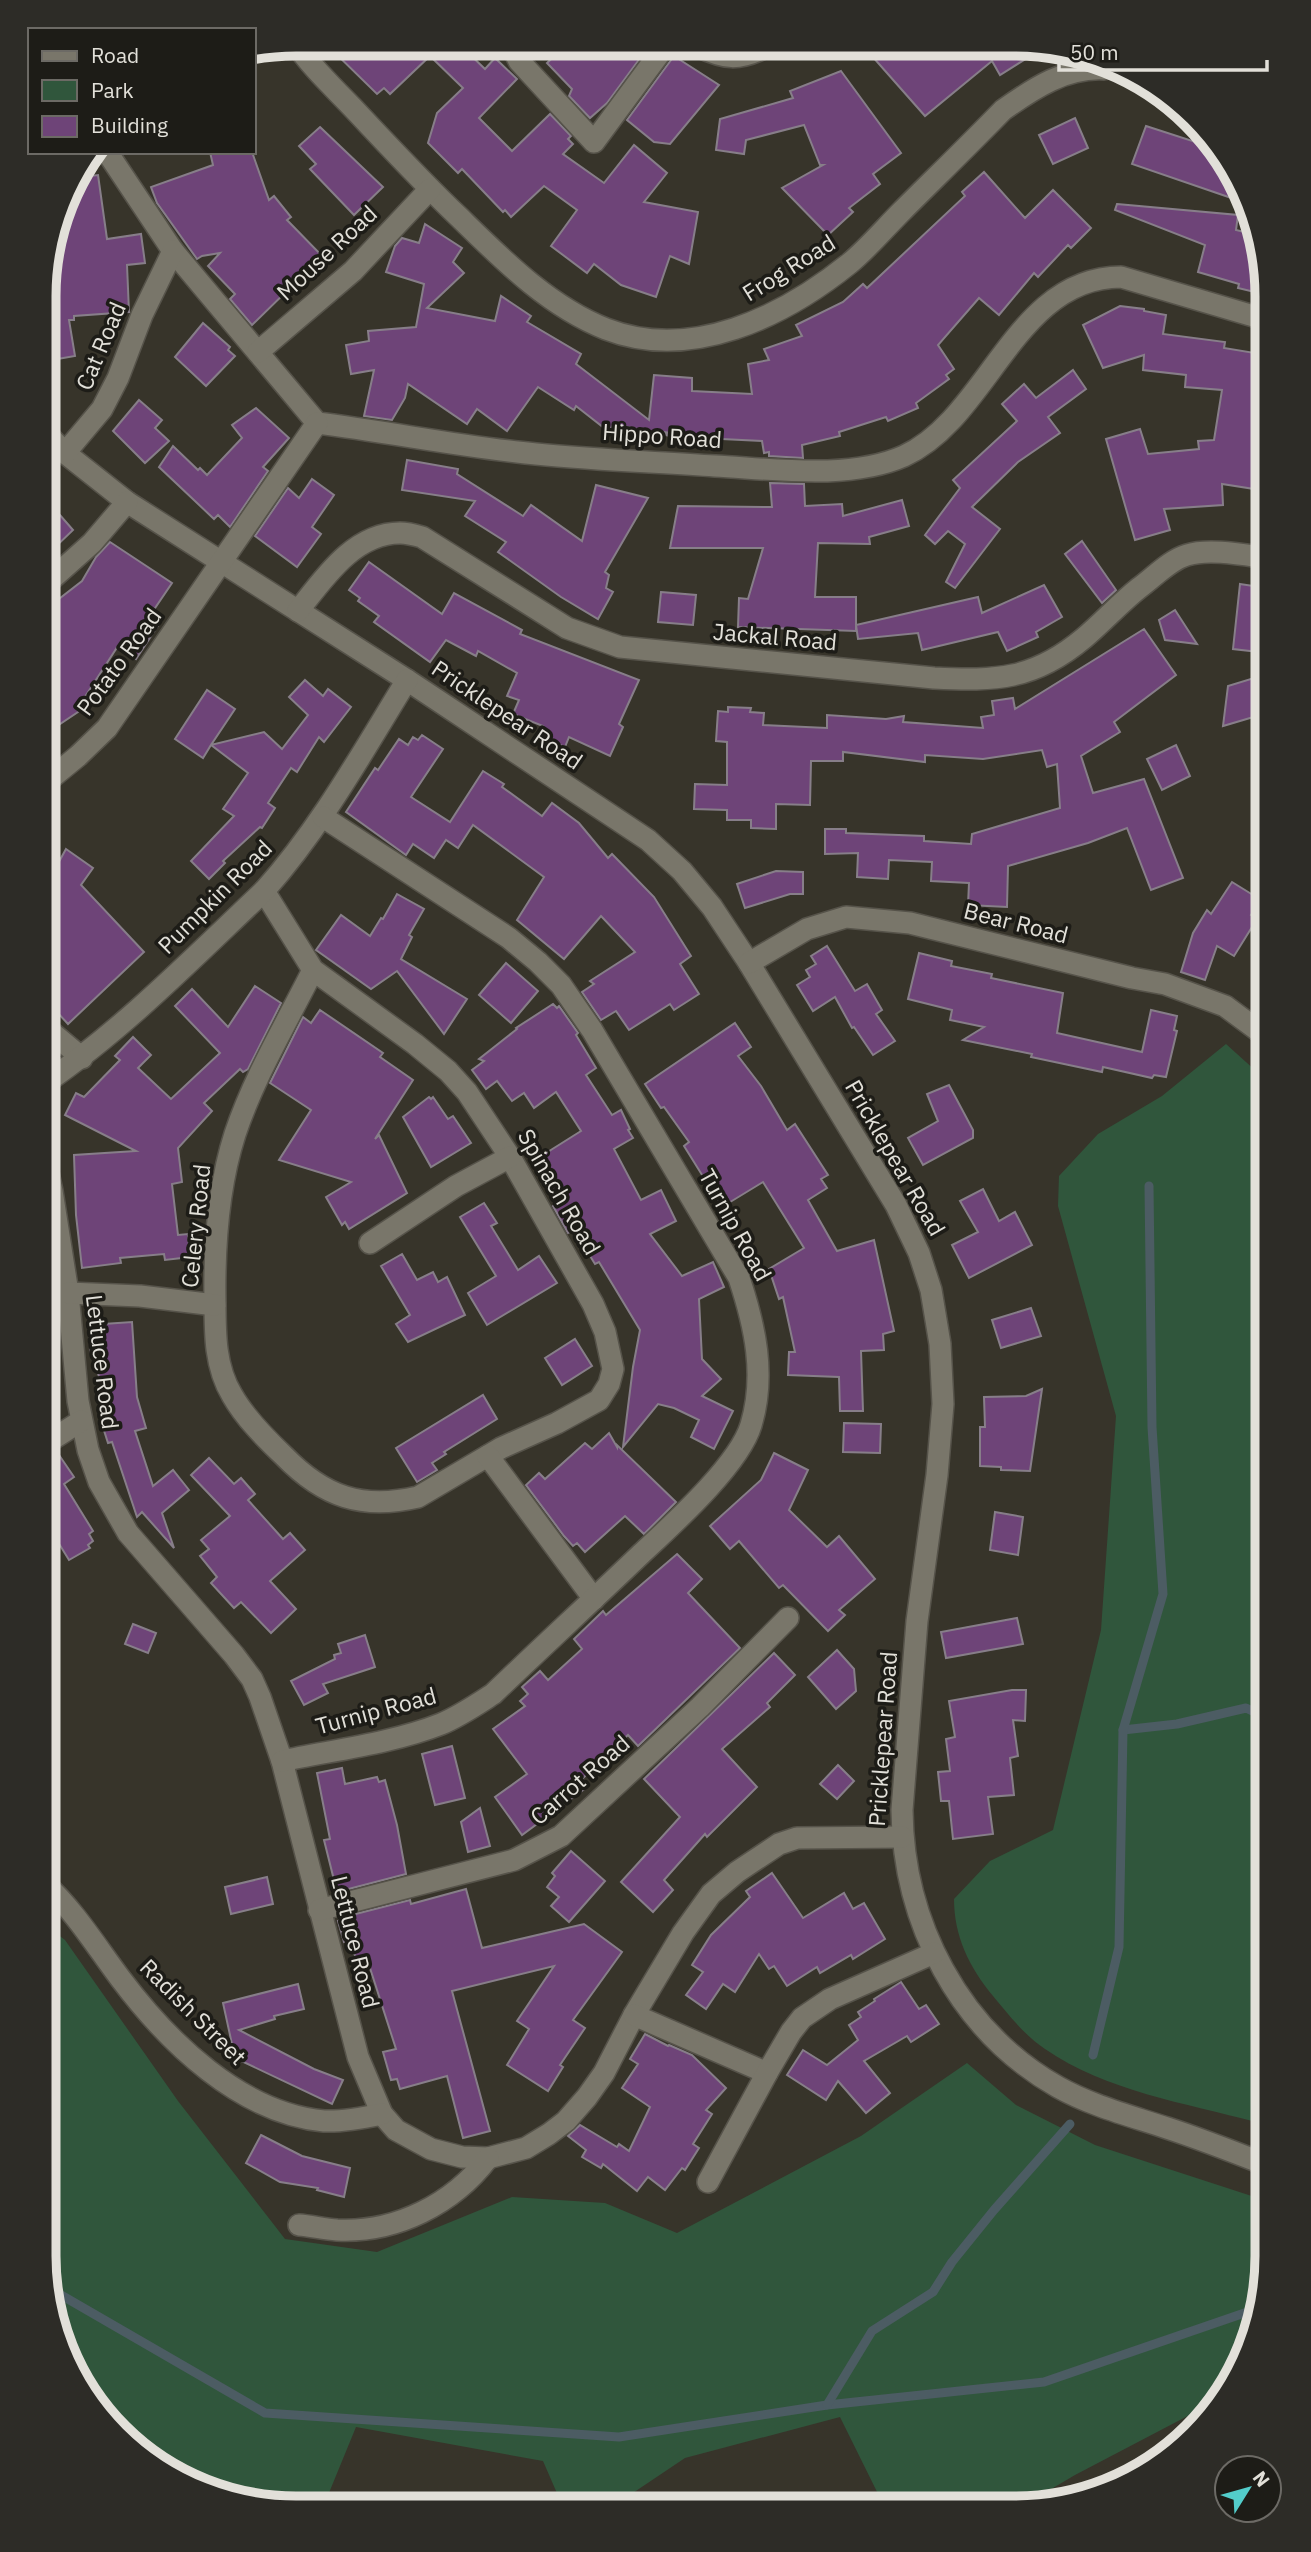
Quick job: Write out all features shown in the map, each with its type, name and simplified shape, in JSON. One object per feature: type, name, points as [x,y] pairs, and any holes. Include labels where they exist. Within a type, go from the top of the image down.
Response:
[{"type":"street","name":"Frog Road","points":[[310,56],[430,189],[532,285],[577,314],[605,328],[633,338],[658,341],[712,335],[746,326],[780,310],[851,262],[1003,110],[1057,76],[1089,68]]},
{"type":"street","points":[[518,56],[594,142],[658,56]]},
{"type":"street","points":[[722,56],[745,56]]},
{"type":"street","points":[[108,154],[173,251],[317,423]]},
{"type":"street","name":"Mouse Road","points":[[258,352],[353,271],[430,189]]},
{"type":"street","name":"Cat Road","points":[[65,453],[102,409],[173,251]]},
{"type":"street","name":"Hippo Road","points":[[317,423],[537,454],[791,471],[850,468],[882,463],[905,455],[931,439],[962,408],[1023,328],[1045,308],[1085,282],[1103,277],[1121,277],[1255,316]]},
{"type":"street","name":"Potato Road","points":[[56,774],[107,728],[317,423]]},
{"type":"street","name":"Pricklepear Road","points":[[56,444],[127,502],[407,680],[648,840],[682,871],[712,906],[896,1205],[919,1253],[931,1290],[940,1345],[943,1404],[937,1475],[918,1621],[902,1837],[910,1889],[934,1953],[976,2020],[1018,2059],[1057,2086],[1091,2103],[1254,2160]]},
{"type":"street","points":[[56,575],[92,543],[127,502]]},
{"type":"street","name":"Jackal Road","points":[[298,611],[332,568],[355,548],[379,536],[401,533],[422,537],[567,628],[620,647],[920,677],[975,680],[1025,673],[1066,652],[1134,592],[1177,559],[1189,554],[1230,553],[1255,556]]},
{"type":"street","name":"Pumpkin Road","points":[[56,1076],[82,1058],[264,891],[324,817],[407,680]]},
{"type":"street","name":"Turnip Road","points":[[282,1761],[403,1735],[440,1724],[468,1711],[493,1694],[687,1510],[742,1446],[751,1426],[759,1367],[752,1317],[739,1278],[592,1030],[561,985],[509,938],[324,817]]},
{"type":"street","name":"Spinach Road","points":[[264,891],[313,970],[415,1044],[449,1071],[467,1092],[510,1157],[593,1304],[605,1332],[612,1368],[609,1384],[600,1400],[488,1456],[418,1497]]},
{"type":"street","name":"Bear Road","points":[[749,963],[807,929],[846,917],[910,923],[1165,984],[1225,1006],[1255,1028]]},
{"type":"street","name":"Celery Road","points":[[313,970],[252,1090],[226,1171],[217,1229],[216,1345],[222,1372],[231,1394],[265,1437],[303,1475],[343,1497],[374,1504],[418,1497]]},
{"type":"street","points":[[56,1036],[82,1058]]},
{"type":"street","points":[[370,1243],[456,1186],[510,1157]]},
{"type":"street","name":"Lettuce Road","points":[[56,1216],[68,1293],[80,1421],[92,1461],[113,1509],[128,1533],[252,1679],[282,1761],[358,2057],[382,2114],[396,2130],[431,2149],[462,2157],[488,2158],[526,2148],[566,2120],[604,2073],[634,2015],[683,1933],[711,1894],[761,1854],[797,1838],[902,1837]]},
{"type":"street","points":[[68,1293],[140,1296],[215,1305]]},
{"type":"street","points":[[56,1437],[80,1421]]},
{"type":"street","points":[[488,1456],[594,1599]]},
{"type":"street","name":"Carrot Road","points":[[319,1910],[514,1860],[561,1836],[690,1716],[788,1618]]},
{"type":"street","name":"Radish Street","points":[[56,1894],[149,2013],[205,2068],[227,2085],[252,2100],[283,2113],[324,2121],[353,2120],[382,2114]]},
{"type":"street","points":[[708,2182],[791,2032],[814,2009],[934,1953]]},
{"type":"street","points":[[634,2015],[767,2073]]},
{"type":"street","points":[[299,2225],[337,2230],[375,2227],[401,2221],[440,2203],[454,2193],[472,2179],[488,2158]]},
{"type":"green space","points":[[1226,1044],[1255,1070],[1254,2122],[1120,2086],[1045,2049],[1017,2024],[977,1974],[964,1950],[955,1913],[954,1899],[990,1861],[1053,1830],[1101,1630],[1116,1416],[1058,1206],[1059,1176],[1098,1134],[1162,1096]]},
{"type":"green space","points":[[56,1933],[65,1940],[178,2101],[285,2239],[377,2252],[512,2197],[605,2203],[677,2233],[861,2136],[967,2063],[1016,2105],[1095,2145],[1254,2197],[1254,2272],[1247,2318],[1237,2348],[1223,2376],[1205,2402],[1198,2411],[1042,2494],[879,2496],[840,2417],[685,2458],[628,2496],[558,2496],[543,2461],[356,2427],[328,2496],[264,2494],[204,2478],[176,2464],[126,2426],[96,2389],[69,2333],[57,2272]]},
{"type":"building","points":[[338,56],[430,56],[390,94],[384,88],[377,94]]},
{"type":"building","points":[[430,56],[471,56],[485,69],[495,58],[517,79],[479,118],[512,151],[550,114],[571,136],[568,139],[573,144],[563,154],[604,183],[634,145],[667,173],[644,202],[698,212],[689,264],[670,256],[656,297],[621,285],[594,264],[587,273],[551,246],[577,210],[544,186],[511,217],[505,210],[503,212],[462,169],[458,173],[428,143],[437,113],[463,88]]},
{"type":"building","points":[[554,56],[642,56],[607,103],[590,118],[569,96],[572,89],[547,63]]},
{"type":"building","points":[[674,56],[719,85],[670,144],[654,142],[627,120]]},
{"type":"building","points":[[872,56],[1029,57],[1000,75],[992,61],[925,116]]},
{"type":"building","points":[[841,71],[901,153],[873,174],[880,184],[849,208],[853,212],[828,235],[782,188],[823,165],[820,165],[804,125],[746,140],[744,154],[716,150],[720,119],[793,98],[790,91]]},
{"type":"building","points":[[1075,118],[1088,148],[1053,164],[1039,135]]},
{"type":"building","points":[[1146,126],[1199,143],[1215,163],[1234,199],[1132,164]]},
{"type":"building","points":[[320,127],[383,187],[354,215],[310,169],[316,164],[299,146]]},
{"type":"building","points":[[210,154],[253,154],[269,200],[274,196],[291,217],[287,220],[327,261],[301,286],[297,281],[252,325],[230,299],[235,294],[208,266],[220,253],[197,259],[157,203],[151,187],[213,165]]},
{"type":"building","points":[[984,172],[1025,218],[1053,190],[1091,228],[1071,248],[1068,245],[1038,277],[1034,273],[999,315],[979,298],[938,345],[954,369],[946,375],[949,379],[916,403],[918,408],[888,421],[886,417],[839,432],[840,436],[802,445],[803,458],[769,456],[769,452],[764,453],[762,441],[701,438],[664,432],[670,436],[614,424],[608,431],[576,406],[574,410],[538,387],[507,431],[477,409],[467,424],[408,384],[405,398],[392,420],[364,416],[374,370],[351,374],[346,345],[369,341],[368,331],[416,327],[424,284],[386,272],[395,246],[402,238],[419,243],[425,224],[462,248],[453,262],[464,273],[427,308],[495,321],[501,296],[531,316],[527,322],[581,354],[576,364],[649,420],[654,375],[692,378],[692,391],[752,394],[748,364],[769,360],[764,349],[802,336],[796,325],[843,302],[863,284],[867,288],[965,196],[962,192]]},
{"type":"building","points":[[98,175],[107,239],[141,234],[145,263],[127,265],[129,312],[74,316],[74,320],[69,320],[75,356],[56,359],[58,264],[74,204],[89,176]]},
{"type":"building","points":[[1117,204],[1238,215],[1236,230],[1247,234],[1255,292],[1238,288],[1239,284],[1198,272],[1205,245],[1115,210]]},
{"type":"building","points":[[1120,306],[1144,309],[1166,315],[1163,334],[1225,342],[1224,348],[1255,353],[1255,489],[1222,484],[1223,505],[1164,509],[1170,530],[1135,540],[1106,439],[1140,429],[1148,454],[1199,449],[1198,441],[1214,440],[1222,390],[1185,387],[1186,375],[1143,370],[1144,355],[1103,368],[1083,325]]},
{"type":"building","points":[[203,323],[230,347],[228,350],[235,356],[206,386],[175,357]]},
{"type":"building","points":[[1073,370],[1086,389],[1048,417],[1060,433],[1018,462],[972,507],[1000,529],[955,588],[946,582],[965,544],[948,531],[935,544],[925,535],[960,488],[953,480],[1017,421],[1002,404],[1024,384],[1036,398]]},
{"type":"building","points":[[139,400],[162,420],[155,428],[169,441],[145,463],[113,431]]},
{"type":"building","points":[[256,408],[289,438],[263,467],[268,471],[230,527],[218,515],[214,519],[159,467],[173,446],[207,475],[242,438],[232,425]]},
{"type":"building","points":[[407,460],[458,469],[457,474],[523,516],[531,505],[582,541],[596,485],[648,498],[605,572],[609,575],[606,588],[613,592],[598,619],[561,597],[498,552],[506,542],[465,516],[475,501],[402,490]]},
{"type":"building","points":[[312,479],[334,495],[312,527],[321,534],[297,567],[255,536],[288,488],[299,498]]},
{"type":"building","points":[[770,483],[804,484],[805,506],[842,504],[843,516],[902,500],[909,526],[869,537],[870,544],[818,543],[815,597],[856,597],[856,631],[738,627],[739,598],[748,599],[763,548],[670,548],[678,506],[772,507]]},
{"type":"building","points":[[56,510],[73,530],[56,546]]},
{"type":"building","points":[[1082,541],[1116,590],[1102,603],[1065,554]]},
{"type":"building","points":[[110,542],[172,583],[149,617],[159,624],[136,659],[118,646],[81,703],[84,708],[56,727],[56,601],[82,581],[96,557]]},
{"type":"building","points":[[369,562],[442,614],[454,593],[522,630],[520,634],[639,680],[619,724],[623,727],[610,756],[569,737],[565,747],[539,737],[543,726],[513,714],[519,700],[507,696],[517,673],[478,651],[476,656],[446,640],[430,662],[374,622],[379,616],[358,601],[360,598],[349,590]]},
{"type":"building","points":[[1240,584],[1255,586],[1255,652],[1233,649]]},
{"type":"building","points":[[1044,585],[1062,617],[1036,632],[1038,637],[1007,651],[998,632],[922,650],[918,633],[858,639],[856,625],[978,597],[982,613]]},
{"type":"building","points":[[661,592],[696,595],[693,625],[658,622]]},
{"type":"building","points":[[1175,610],[1197,644],[1165,640],[1159,620]]},
{"type":"building","points":[[1144,629],[1176,675],[1114,722],[1120,732],[1081,756],[1093,793],[1144,779],[1183,878],[1151,890],[1127,828],[1088,843],[1008,866],[1007,907],[968,905],[969,883],[931,881],[932,862],[889,860],[888,879],[857,877],[858,853],[825,854],[825,829],[846,829],[846,833],[924,836],[924,841],[971,844],[972,834],[1060,808],[1057,764],[1047,767],[1042,750],[983,759],[925,755],[925,762],[843,752],[843,761],[811,761],[810,805],[776,804],[776,829],[751,828],[751,820],[727,820],[727,810],[694,809],[695,784],[727,785],[727,742],[716,741],[718,711],[728,712],[728,707],[751,708],[750,712],[764,713],[763,725],[827,728],[827,715],[886,719],[904,716],[903,722],[983,728],[981,717],[994,715],[992,701],[1013,698],[1015,709]]},
{"type":"building","points":[[1255,678],[1255,717],[1223,726],[1228,686]]},
{"type":"building","points":[[305,680],[323,696],[328,689],[351,707],[324,742],[319,737],[297,772],[291,768],[268,803],[275,808],[262,828],[223,861],[225,863],[209,879],[191,861],[234,816],[223,809],[248,773],[211,745],[264,732],[282,749],[308,715],[289,697]]},
{"type":"building","points":[[207,690],[235,709],[203,758],[175,739]]},
{"type":"building","points":[[422,735],[443,749],[411,797],[450,822],[483,771],[504,784],[502,787],[542,816],[552,803],[579,823],[608,858],[612,854],[654,897],[691,956],[680,964],[699,994],[674,1010],[670,1004],[629,1030],[616,1011],[601,1020],[582,992],[594,984],[590,981],[635,952],[601,916],[564,959],[517,920],[544,877],[473,825],[458,848],[446,840],[434,858],[413,844],[406,855],[346,812],[375,768],[378,770],[399,739],[408,745],[413,737],[418,740]]},
{"type":"building","points":[[1176,745],[1190,776],[1162,790],[1147,759]]},
{"type":"building","points":[[66,849],[93,868],[81,885],[144,952],[68,1024],[56,1011],[56,867]]},
{"type":"building","points":[[776,871],[803,872],[803,894],[790,894],[745,908],[737,884]]},
{"type":"building","points":[[1232,882],[1255,896],[1255,909],[1251,915],[1255,917],[1255,923],[1234,956],[1217,946],[1205,980],[1181,972],[1193,933],[1207,910],[1211,914]]},
{"type":"building","points":[[397,894],[424,909],[409,935],[412,937],[401,959],[467,999],[444,1034],[397,971],[371,989],[316,950],[341,915],[370,936]]},
{"type":"building","points":[[827,946],[855,991],[867,984],[882,1010],[876,1014],[895,1041],[873,1055],[854,1027],[852,1028],[835,997],[813,1011],[797,985],[810,977],[806,970],[816,964],[811,956]]},
{"type":"building","points":[[919,953],[952,961],[951,966],[992,974],[991,978],[1063,993],[1057,1033],[1142,1052],[1151,1010],[1177,1016],[1174,1030],[1177,1031],[1166,1077],[1154,1075],[1152,1078],[1103,1067],[1102,1072],[963,1040],[984,1027],[950,1020],[952,1010],[908,999]]},
{"type":"building","points":[[506,963],[538,991],[511,1023],[479,995]]},
{"type":"building","points":[[255,986],[281,1003],[248,1069],[243,1072],[240,1069],[204,1103],[212,1111],[178,1148],[182,1182],[172,1184],[178,1235],[188,1234],[190,1257],[165,1260],[164,1254],[120,1258],[121,1263],[82,1268],[76,1215],[74,1155],[136,1151],[65,1115],[76,1093],[84,1097],[120,1060],[115,1056],[133,1037],[151,1055],[138,1068],[171,1099],[220,1053],[175,1006],[192,989],[228,1027]]},
{"type":"building","points":[[553,1004],[557,1008],[559,1006],[578,1033],[576,1035],[596,1068],[586,1075],[612,1115],[621,1110],[630,1129],[628,1130],[633,1138],[614,1149],[641,1200],[661,1190],[676,1221],[650,1234],[682,1276],[713,1262],[724,1287],[699,1299],[702,1359],[721,1379],[702,1396],[733,1411],[714,1449],[691,1437],[699,1420],[658,1404],[623,1447],[640,1330],[599,1262],[595,1264],[574,1230],[568,1233],[553,1206],[561,1201],[535,1160],[581,1131],[556,1092],[534,1108],[524,1093],[512,1101],[497,1081],[486,1089],[472,1070],[484,1061],[479,1059],[516,1028]]},
{"type":"building","points":[[320,1010],[383,1053],[380,1057],[413,1080],[375,1139],[379,1135],[407,1193],[349,1229],[345,1222],[342,1225],[326,1197],[351,1182],[279,1160],[311,1110],[270,1083],[303,1017],[311,1023]]},
{"type":"building","points":[[735,1023],[751,1047],[738,1056],[761,1086],[787,1130],[795,1124],[828,1175],[821,1179],[827,1188],[808,1200],[837,1251],[874,1240],[894,1331],[883,1334],[884,1350],[861,1351],[863,1411],[840,1411],[839,1377],[788,1375],[789,1352],[795,1352],[783,1297],[779,1299],[769,1269],[804,1248],[763,1182],[722,1207],[684,1146],[689,1142],[645,1084]]},
{"type":"building","points":[[949,1085],[973,1130],[973,1138],[923,1165],[908,1138],[938,1121],[927,1094]]},
{"type":"building","points":[[429,1097],[433,1097],[448,1119],[453,1116],[471,1143],[431,1167],[403,1117]]},
{"type":"building","points":[[983,1189],[999,1221],[1015,1212],[1032,1245],[969,1278],[952,1245],[978,1232],[960,1201]]},
{"type":"building","points":[[484,1203],[497,1223],[491,1226],[518,1270],[539,1256],[557,1283],[487,1325],[468,1293],[496,1276],[460,1217]]},
{"type":"building","points":[[402,1254],[417,1280],[433,1272],[438,1282],[447,1277],[465,1315],[408,1342],[396,1324],[410,1315],[381,1266]]},
{"type":"building","points":[[1031,1308],[1041,1336],[1001,1348],[992,1320]]},
{"type":"building","points":[[132,1322],[137,1397],[146,1428],[135,1431],[153,1486],[173,1470],[189,1490],[162,1513],[174,1548],[142,1512],[137,1517],[112,1442],[108,1443],[100,1418],[110,1415],[91,1356],[89,1325]]},
{"type":"building","points":[[575,1339],[592,1366],[562,1385],[545,1358]]},
{"type":"building","points":[[1042,1389],[1030,1471],[980,1466],[980,1427],[985,1427],[984,1397],[1026,1396]]},
{"type":"building","points":[[483,1395],[497,1419],[444,1452],[446,1454],[432,1463],[437,1470],[417,1482],[396,1448]]},
{"type":"building","points":[[844,1423],[881,1424],[880,1453],[843,1452]]},
{"type":"building","points":[[609,1433],[617,1447],[676,1502],[644,1534],[625,1516],[585,1552],[577,1543],[573,1546],[564,1536],[526,1485],[539,1473],[545,1479],[585,1443],[592,1449]]},
{"type":"building","points":[[56,1452],[74,1477],[64,1484],[93,1531],[89,1534],[93,1541],[88,1545],[90,1548],[69,1560],[56,1539]]},
{"type":"building","points":[[774,1453],[808,1470],[789,1510],[827,1547],[839,1536],[875,1579],[839,1610],[845,1615],[828,1631],[783,1585],[779,1588],[739,1541],[730,1549],[710,1526],[761,1480]]},
{"type":"building","points":[[209,1458],[234,1484],[241,1478],[255,1494],[248,1500],[283,1539],[290,1533],[305,1550],[270,1581],[296,1609],[271,1633],[241,1602],[234,1608],[211,1583],[217,1577],[200,1556],[209,1549],[201,1540],[230,1516],[191,1475]]},
{"type":"building","points":[[995,1512],[1023,1517],[1018,1555],[990,1550]]},
{"type":"building","points":[[677,1554],[702,1579],[688,1593],[740,1648],[638,1746],[628,1735],[581,1780],[587,1787],[522,1835],[495,1797],[527,1774],[493,1729],[525,1706],[520,1701],[528,1694],[522,1687],[540,1671],[548,1680],[582,1649],[574,1639],[603,1611],[606,1615]]},
{"type":"building","points":[[1017,1618],[1023,1644],[946,1658],[941,1632]]},
{"type":"building","points":[[133,1624],[156,1633],[148,1653],[125,1644]]},
{"type":"building","points":[[365,1635],[375,1667],[323,1684],[328,1693],[304,1705],[291,1681],[335,1659],[334,1655],[341,1653],[338,1644]]},
{"type":"building","points":[[837,1650],[854,1669],[856,1691],[836,1709],[808,1677]]},
{"type":"building","points":[[774,1653],[795,1675],[767,1703],[770,1707],[722,1749],[757,1787],[707,1837],[705,1834],[664,1880],[673,1890],[653,1912],[621,1882],[680,1817],[644,1779]]},
{"type":"building","points":[[1026,1690],[1025,1721],[1013,1720],[1018,1756],[1010,1758],[1014,1795],[988,1797],[993,1834],[953,1839],[949,1801],[941,1801],[938,1772],[950,1771],[946,1739],[955,1737],[949,1701]]},
{"type":"building","points":[[452,1746],[465,1798],[435,1805],[422,1754]]},
{"type":"building","points":[[838,1765],[854,1781],[837,1799],[820,1784]]},
{"type":"building","points":[[342,1768],[345,1784],[377,1777],[379,1782],[385,1780],[406,1874],[337,1892],[324,1840],[330,1839],[317,1773]]},
{"type":"building","points":[[480,1808],[490,1846],[468,1852],[461,1822]]},
{"type":"building","points":[[571,1851],[605,1881],[569,1922],[551,1906],[559,1897],[547,1887],[555,1876],[552,1873]]},
{"type":"building","points":[[772,1873],[803,1918],[844,1893],[853,1909],[864,1903],[885,1939],[853,1959],[851,1955],[820,1973],[817,1967],[787,1986],[774,1966],[769,1969],[759,1954],[735,1992],[723,1984],[706,2009],[686,1995],[703,1972],[692,1965],[711,1935],[750,1897],[746,1891]]},
{"type":"building","points":[[267,1877],[273,1904],[231,1914],[225,1887]]},
{"type":"building","points":[[466,1889],[482,1948],[584,1924],[622,1952],[573,2020],[585,2028],[560,2065],[563,2067],[548,2091],[507,2065],[529,2029],[517,2021],[554,1966],[452,1991],[490,2131],[463,2138],[447,2076],[400,2089],[397,2079],[391,2080],[383,2052],[396,2049],[369,1965],[358,1968],[351,1940],[344,1942],[338,1921],[345,1919],[344,1917],[410,1900],[411,1904]]},
{"type":"building","points":[[901,1982],[919,2009],[926,2005],[939,2024],[911,2042],[907,2036],[864,2061],[890,2093],[866,2113],[838,2081],[826,2100],[787,2075],[803,2050],[827,2065],[858,2040],[849,2025],[861,2017],[858,2012]]},
{"type":"building","points":[[298,1984],[304,2009],[274,2016],[275,2019],[239,2030],[314,2069],[343,2080],[332,2104],[235,2058],[223,2003]]},
{"type":"building","points":[[645,2034],[692,2055],[726,2088],[706,2110],[712,2114],[693,2144],[699,2148],[685,2170],[682,2168],[665,2190],[648,2177],[637,2191],[603,2164],[601,2168],[582,2157],[586,2150],[568,2136],[580,2125],[629,2151],[650,2107],[622,2088],[638,2064],[630,2059]]},
{"type":"building","points":[[261,2135],[302,2156],[350,2168],[344,2197],[317,2190],[318,2188],[280,2182],[246,2163]]},
{"type":"waterway","points":[[1093,2055],[1119,1947],[1123,1730],[1163,1594],[1152,1427],[1149,1186]]},
{"type":"waterway","points":[[1123,1730],[1177,1724],[1246,1708],[1254,1712]]},
{"type":"waterway","points":[[827,2405],[872,2331],[933,2292],[952,2262],[994,2210],[1070,2124]]},
{"type":"waterway","points":[[60,2294],[265,2413],[619,2437],[827,2405],[1044,2382],[1248,2312]]}]
